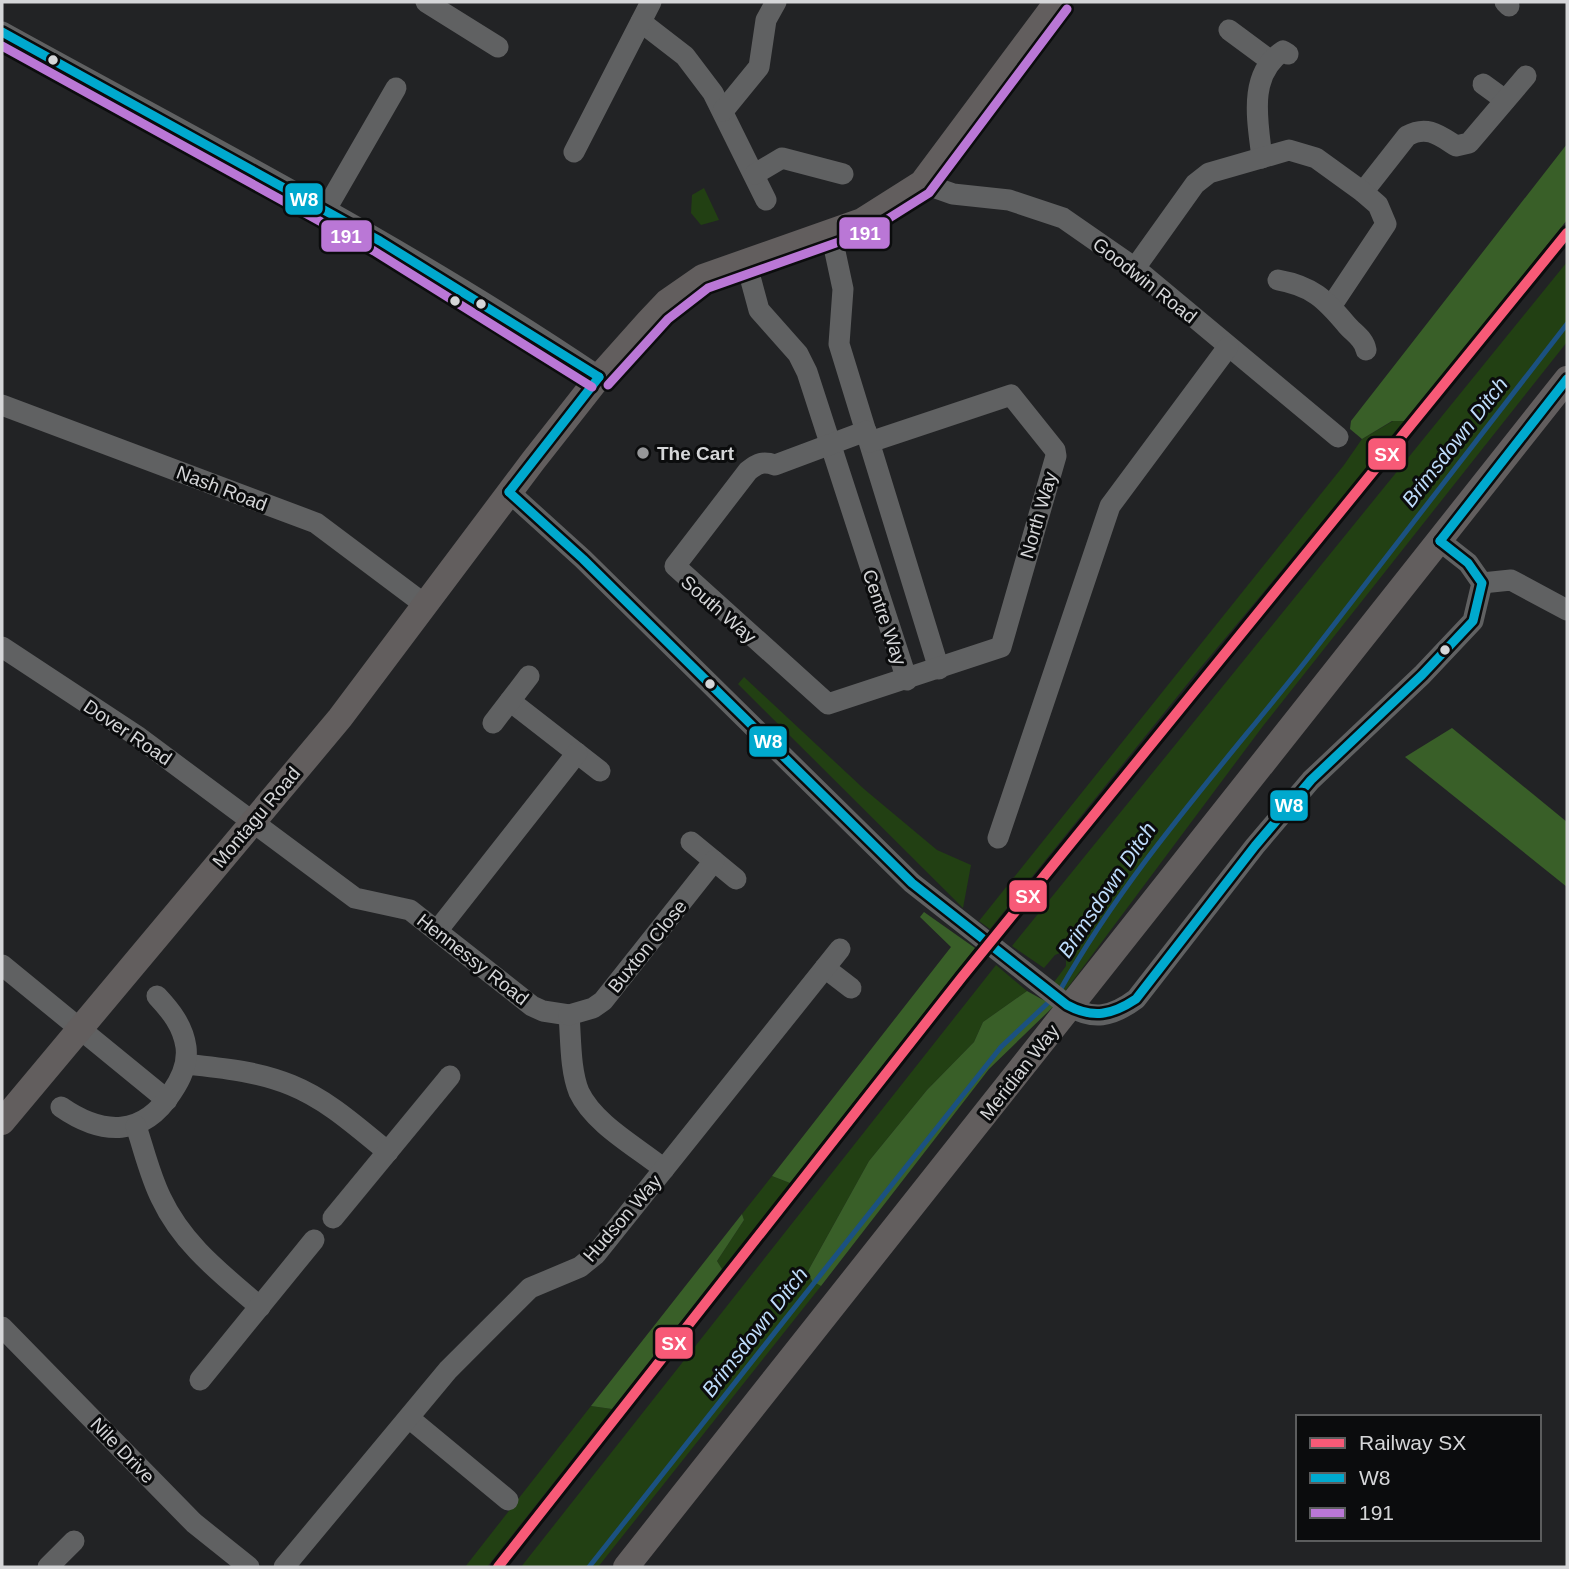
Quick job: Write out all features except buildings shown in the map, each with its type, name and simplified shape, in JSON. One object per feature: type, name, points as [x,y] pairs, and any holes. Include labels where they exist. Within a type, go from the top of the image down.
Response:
[{"type":"main road","points":[[922,183],[1058,2]]},
{"type":"main road","name":"Montagu Road","points":[[2,1122],[340,718],[509,492],[599,377],[667,302],[704,278],[862,221],[922,183]]},
{"type":"main road","name":"Meridian Way","points":[[626,1567],[1567,379]]},
{"type":"street","points":[[426,2],[498,47]]},
{"type":"street","points":[[574,152],[651,2]]},
{"type":"street","points":[[723,111],[759,67],[766,20],[776,2]]},
{"type":"street","points":[[641,22],[684,56],[723,111],[766,200]]},
{"type":"street","points":[[1229,30],[1280,58],[1257,90],[1262,158]]},
{"type":"street","points":[[2,32],[325,211],[542,337],[599,377]]},
{"type":"street","points":[[1363,192],[1407,135],[1424,129],[1456,146],[1463,146],[1526,76]]},
{"type":"street","points":[[1483,84],[1505,100]]},
{"type":"street","points":[[325,211],[396,88]]},
{"type":"street","points":[[1135,268],[1195,184],[1224,167],[1289,150],[1303,152],[1378,205],[1386,224],[1332,304]]},
{"type":"street","points":[[755,174],[782,158],[843,174]]},
{"type":"street","name":"Goodwin Road","points":[[922,183],[945,192],[1009,200],[1046,210],[1063,218],[1135,268],[1338,437]]},
{"type":"street","name":"Centre Way","points":[[746,262],[759,310],[798,354],[807,372],[828,445],[907,680],[939,669],[839,344],[843,289],[831,233]]},
{"type":"street","points":[[1278,280],[1304,288],[1332,304],[1360,337],[1366,350]]},
{"type":"street","points":[[998,838],[1110,506],[1228,347]]},
{"type":"street","name":"North Way","points":[[868,437],[1011,395],[1055,450],[1000,647],[939,669]]},
{"type":"street","name":"Nash Road","points":[[2,404],[316,523],[424,604]]},
{"type":"street","points":[[828,445],[868,437]]},
{"type":"street","name":"South Way","points":[[828,445],[775,465],[764,462],[748,471],[674,566],[828,704],[907,680]]},
{"type":"street","points":[[509,492],[583,559],[912,883],[1067,1005],[1097,1016],[1115,1014],[1136,999],[1255,845],[1311,780],[1422,675],[1473,621],[1482,583],[1468,563],[1440,541]]},
{"type":"street","points":[[1482,583],[1511,580],[1567,610]]},
{"type":"street","name":"Dover Road","points":[[2,647],[137,736],[253,820]]},
{"type":"street","points":[[493,723],[529,676]]},
{"type":"street","points":[[510,701],[600,771]]},
{"type":"street","points":[[437,931],[577,753]]},
{"type":"street","name":"Hennessy Road","points":[[253,820],[355,898],[410,910],[532,1006],[543,1011],[569,1015]]},
{"type":"street","points":[[691,842],[736,879]]},
{"type":"street","name":"Buxton Close","points":[[569,1015],[593,1008],[603,1000],[714,861]]},
{"type":"street","name":"Hudson Way","points":[[292,1565],[449,1370],[530,1287],[589,1262],[840,949]]},
{"type":"street","points":[[2,965],[167,1100]]},
{"type":"street","points":[[825,968],[851,988]]},
{"type":"street","points":[[61,1107],[91,1124],[117,1128],[136,1126],[152,1116],[167,1100],[186,1064],[183,1034],[172,1012],[157,996]]},
{"type":"street","points":[[569,1015],[576,1079],[585,1102],[604,1121],[664,1169]]},
{"type":"street","points":[[186,1064],[242,1071],[291,1085],[334,1109],[388,1152]]},
{"type":"street","points":[[333,1218],[450,1076]]},
{"type":"street","points":[[136,1126],[160,1198],[184,1237],[203,1258],[260,1307]]},
{"type":"street","points":[[200,1380],[314,1240]]},
{"type":"street","name":"Nile Drive","points":[[2,1327],[194,1523],[249,1567]]},
{"type":"street","points":[[409,1418],[508,1500]]},
{"type":"street","points":[[48,1567],[74,1541]]},
{"type":"green space","points":[[1567,144],[1567,220],[1406,421],[1392,421],[1362,439],[1350,429],[1351,421]]},
{"type":"green space","points":[[704,188],[719,220],[701,225],[691,213],[692,195]]},
{"type":"green space","points":[[1567,262],[1567,342],[1263,726],[1054,1006],[1040,1001],[1066,966],[1066,958],[1060,953],[1055,955],[1044,968],[1012,946]]},
{"type":"green space","points":[[1393,421],[1406,421],[1197,672],[990,929],[979,921],[1362,439]]},
{"type":"green space","points":[[744,677],[864,789],[937,850],[971,865],[963,908],[738,684]]},
{"type":"green space","points":[[1452,728],[1567,822],[1567,887],[1405,757]]},
{"type":"green space","points":[[924,912],[975,948],[790,1183],[772,1176],[951,947],[920,917]]},
{"type":"green space","points":[[996,965],[1027,991],[983,1022],[974,1042],[927,1090],[869,1161],[808,1271],[812,1281],[821,1286],[598,1567],[521,1567]]},
{"type":"green space","points":[[1027,991],[1054,1006],[989,1069],[821,1286],[812,1281],[808,1271],[869,1161],[927,1090],[974,1042],[983,1022]]},
{"type":"green space","points":[[772,1176],[790,1183],[722,1269],[717,1261],[744,1220],[742,1214]]},
{"type":"green space","points":[[742,1214],[744,1220],[717,1261],[722,1269],[612,1409],[591,1406]]},
{"type":"green space","points":[[591,1406],[612,1409],[487,1567],[465,1567]]},
{"type":"waterway","name":"Brimsdown Ditch","points":[[1059,992],[1144,863],[1305,662],[1567,324]]},
{"type":"waterway","name":"Brimsdown Ditch","points":[[589,1567],[1001,1047],[1052,999]]},
{"type":"rail line","name":"SX","points":[[498,1567],[962,977],[1567,233]]},
{"type":"transit line","name":"191","points":[[608,385],[668,319],[708,288],[867,232],[929,193],[1067,9]]},
{"type":"transit line","name":"W8","points":[[2,32],[380,241],[599,377]]},
{"type":"transit line","name":"191","points":[[2,46],[374,251],[592,387]]},
{"type":"transit line","name":"W8","points":[[509,492],[599,377]]},
{"type":"transit line","name":"W8","points":[[1440,541],[1567,379]]},
{"type":"transit line","name":"W8","points":[[509,492],[583,559],[912,883],[1067,1005],[1094,1013],[1110,1012],[1136,999],[1255,846],[1311,780],[1422,675],[1473,621],[1482,583],[1468,563],[1440,541]]},
{"type":"place","name":"The Cart","points":[[643,453]]}]
